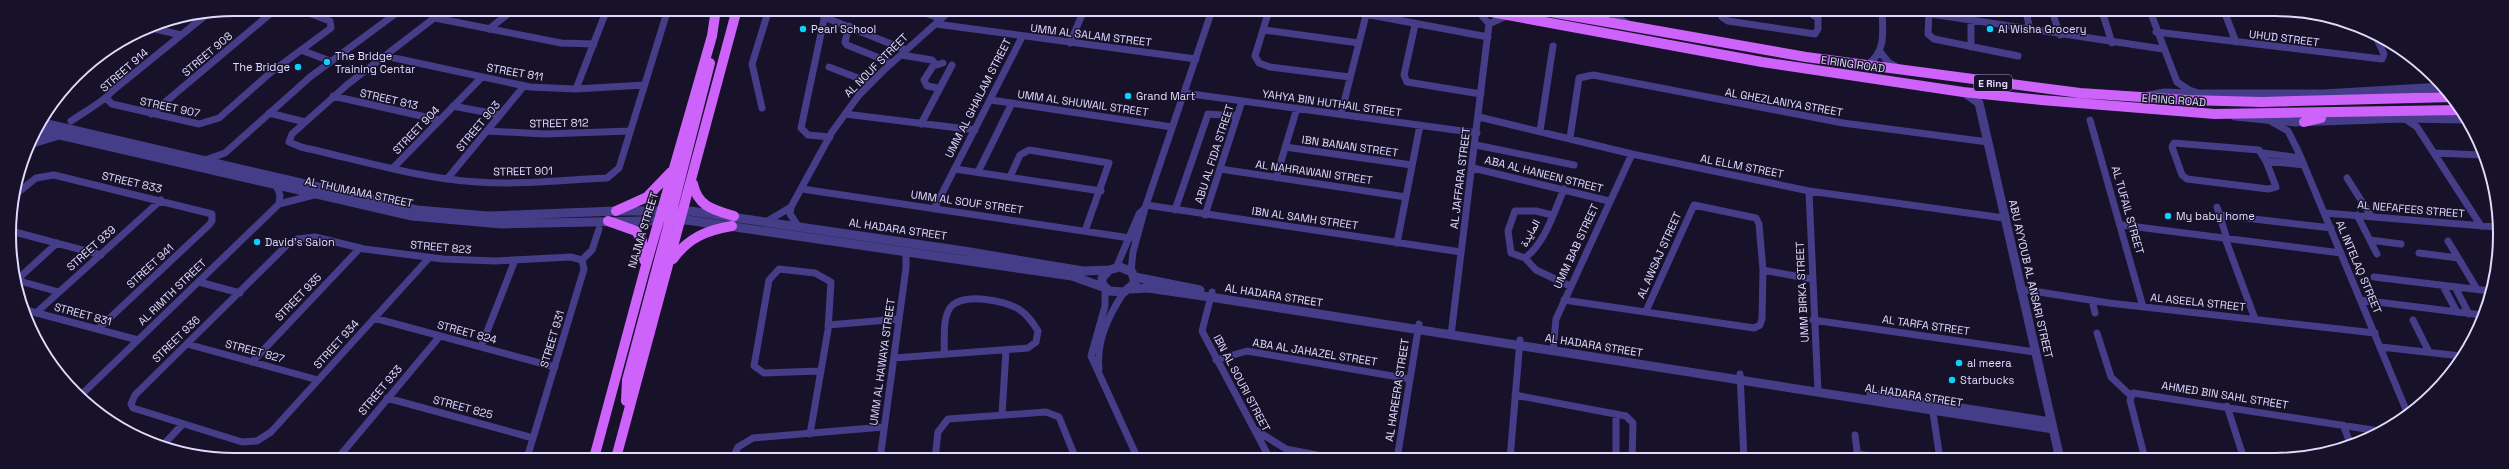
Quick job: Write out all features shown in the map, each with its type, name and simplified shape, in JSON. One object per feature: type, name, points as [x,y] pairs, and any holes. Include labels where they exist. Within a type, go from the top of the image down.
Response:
[{"type":"main road","name":"NAJMA STREET","points":[[617,453],[669,266],[676,164],[712,36],[715,16]]},
{"type":"main road","points":[[729,16],[729,39]]},
{"type":"main road","name":"NAJMA STREET","points":[[595,453],[644,269],[692,179],[735,16]]},
{"type":"main road","name":"E RING ROAD","points":[[1506,16],[1734,58],[1963,92],[2138,109],[2226,114],[2454,110]]},
{"type":"main road","name":"E RING ROAD","points":[[1570,16],[1640,30],[1861,66],[2144,98],[2240,102],[2348,102],[2445,97]]},
{"type":"main road","points":[[623,430],[627,380],[672,215],[710,66],[712,36]]},
{"type":"main road","points":[[2300,122],[2351,113]]},
{"type":"main road","points":[[616,211],[637,204],[650,197],[661,186],[676,164]]},
{"type":"main road","points":[[692,179],[694,195],[700,204],[733,221]]},
{"type":"main road","points":[[608,220],[635,228],[640,233],[644,242],[644,269]]},
{"type":"main road","points":[[669,266],[677,253],[692,238],[733,221]]},
{"type":"street","name":"STREET 908","points":[[151,114],[268,16]]},
{"type":"street","name":"STREET 907","points":[[107,99],[112,104],[151,114],[199,124],[212,122],[226,113],[270,73],[329,31],[332,26],[330,21],[316,16]]},
{"type":"street","points":[[202,161],[225,153],[330,61],[390,16]]},
{"type":"street","name":"STREET 901","points":[[437,16],[334,96],[304,122],[289,139],[290,142],[294,145],[447,179],[508,183],[607,178],[619,168],[666,16]]},
{"type":"street","points":[[489,29],[505,16]]},
{"type":"street","points":[[576,89],[604,16]]},
{"type":"street","points":[[762,108],[752,64],[767,16]]},
{"type":"street","points":[[933,16],[941,19]]},
{"type":"street","name":"AL NOUF STREET","points":[[766,222],[781,215],[791,207],[830,137],[845,114],[872,82],[903,52],[944,16]]},
{"type":"street","points":[[1070,43],[1081,16]]},
{"type":"street","points":[[1135,453],[1091,356],[1105,306],[1102,278],[1112,269],[1130,238],[1139,214],[1145,206],[1210,16]]},
{"type":"street","points":[[1268,16],[1255,56],[1259,64],[1270,67],[1350,77]]},
{"type":"street","points":[[1341,114],[1366,16]]},
{"type":"street","points":[[1371,16],[1488,38]]},
{"type":"street","points":[[1485,16],[1489,24],[1506,16]]},
{"type":"street","points":[[1590,20],[1606,19],[1609,16]]},
{"type":"street","points":[[1618,16],[1622,22],[1640,30]]},
{"type":"street","points":[[1722,16],[1728,21],[1814,34],[1818,29],[1818,18],[1816,16]]},
{"type":"street","points":[[1882,16],[1881,53],[1888,62],[1908,72]]},
{"type":"street","points":[[1929,16],[1928,31],[1930,36],[1971,47],[2018,56]]},
{"type":"street","points":[[1947,16],[2112,43],[2163,49]]},
{"type":"street","points":[[2027,16],[2030,30]]},
{"type":"street","points":[[2054,16],[2060,35]]},
{"type":"street","points":[[2104,16],[2112,43]]},
{"type":"street","points":[[2151,16],[2156,32],[2177,82],[2189,90],[2240,102]]},
{"type":"street","points":[[2226,16],[2236,42]]},
{"type":"street","points":[[830,137],[808,134],[801,128],[824,17],[849,26],[903,52],[932,60],[939,64],[932,67],[924,82],[927,86],[938,88]]},
{"type":"street","points":[[435,18],[561,43],[594,44]]},
{"type":"street","name":"STREET 914","points":[[71,120],[94,104],[107,99],[111,92],[201,19]]},
{"type":"street","points":[[1971,20],[1971,47]]},
{"type":"street","name":"UMM AL SALAM STREET","points":[[936,24],[1196,59]]},
{"type":"street","name":"AL JAFFARA STREET","points":[[1451,332],[1476,145],[1489,24]]},
{"type":"street","points":[[1415,25],[1404,75],[1407,82],[1482,94]]},
{"type":"street","points":[[849,26],[845,42],[848,46],[892,63]]},
{"type":"street","points":[[159,30],[180,35]]},
{"type":"street","points":[[1264,30],[1359,43]]},
{"type":"street","name":"UHUD STREET","points":[[2156,32],[2382,59],[2384,54],[2379,42]]},
{"type":"street","name":"UMM AL GHAILAM STREET","points":[[934,209],[991,100],[1022,36]]},
{"type":"street","points":[[1540,131],[1553,46]]},
{"type":"street","points":[[301,50],[330,61]]},
{"type":"street","points":[[1861,66],[1873,62],[1881,53]]},
{"type":"street","name":"STREET 811","points":[[385,56],[524,86],[576,89],[644,85]]},
{"type":"street","points":[[921,124],[938,88],[952,65]]},
{"type":"street","points":[[829,67],[872,82]]},
{"type":"street","name":"AL GHEZLANIYA STREET","points":[[1570,138],[1579,78],[1593,75],[1843,123],[1988,142]]},
{"type":"street","name":"STREET 904","points":[[392,168],[482,77]]},
{"type":"street","points":[[2171,92],[2176,86],[2177,82]]},
{"type":"street","name":"STREET 903","points":[[447,179],[524,86]]},
{"type":"street","name":"E RING ROAD","points":[[2144,98],[2154,94],[2171,92],[2202,94],[2323,94],[2436,87]]},
{"type":"street","points":[[1963,92],[1979,103],[1989,94]]},
{"type":"street","name":"YAHYA BIN HUTHAIL STREET","points":[[1184,93],[1477,133]]},
{"type":"street","name":"STREET 813","points":[[334,96],[439,120]]},
{"type":"street","name":"UMM AL SHUWAIL STREET","points":[[991,100],[1172,127]]},
{"type":"street","name":"ABU AL FIDA STREET","points":[[1205,214],[1242,101]]},
{"type":"street","points":[[978,172],[1012,103]]},
{"type":"street","name":"ABU AYYOUB AL ANSARI STREET","points":[[1979,103],[2020,289],[2059,453]]},
{"type":"street","name":"STREET 904","points":[[453,106],[500,115]]},
{"type":"street","points":[[1276,178],[1297,108]]},
{"type":"street","points":[[269,113],[304,122]]},
{"type":"street","points":[[845,114],[975,130]]},
{"type":"street","points":[[1175,210],[1208,114],[1237,116]]},
{"type":"street","name":"E RING ROAD","points":[[2226,114],[2268,120],[2300,122],[2419,117],[2460,119]]},
{"type":"street","name":"AL ELLM STREET","points":[[1479,117],[1632,154],[1809,191],[2004,218]]},
{"type":"street","points":[[2417,127],[2419,117]]},
{"type":"street","points":[[2403,118],[2417,127],[2481,226]]},
{"type":"street","name":"AL TUFAIL STREET","points":[[2090,120],[2122,225],[2143,307]]},
{"type":"street","points":[[2268,120],[2288,131],[2300,122]]},
{"type":"street","points":[[1397,243],[1420,125]]},
{"type":"street","name":"AL THUMAMA STREET","points":[[44,126],[126,143],[395,206],[438,212],[506,216],[616,211],[672,215]]},
{"type":"street","name":"AL THUMAMA STREET","points":[[44,127],[63,135],[314,195],[412,216],[451,221],[501,224],[608,220],[672,215]]},
{"type":"street","name":"STREET 812","points":[[487,131],[545,134],[630,130]]},
{"type":"street","name":"AL INTELAQ STREET","points":[[2288,131],[2325,213],[2406,409]]},
{"type":"street","points":[[37,142],[63,135]]},
{"type":"street","points":[[2263,153],[2276,185],[2272,189],[2190,180],[2182,175],[2172,145],[2176,143],[2252,149],[2263,153],[2301,158]]},
{"type":"street","points":[[1476,145],[1574,166]]},
{"type":"street","name":"IBN BANAN STREET","points":[[1285,147],[1412,165]]},
{"type":"street","points":[[1010,177],[1020,155],[1029,150],[1105,161],[1109,167],[1085,231]]},
{"type":"street","points":[[224,166],[223,160],[225,153]]},
{"type":"street","points":[[2434,153],[2478,156]]},
{"type":"street","name":"UMM BAB STREET","points":[[1553,348],[1556,319],[1609,201],[1632,154]]},
{"type":"street","points":[[2266,161],[2304,165]]},
{"type":"street","name":"ABA AL HANEEN STREET","points":[[1473,168],[1609,201]]},
{"type":"street","name":"UMM AL GHAILAM STREET","points":[[955,169],[1101,191]]},
{"type":"street","name":"AL NAHRAWANI STREET","points":[[1220,169],[1406,197]]},
{"type":"street","name":"STREET 833","points":[[20,191],[42,176],[54,175],[208,212],[213,217]]},
{"type":"street","points":[[2347,178],[2371,216]]},
{"type":"street","points":[[276,186],[280,195],[279,204]]},
{"type":"street","name":"UMM AL SOUF STREET","points":[[802,188],[1130,238]]},
{"type":"street","name":"المايدة","points":[[1552,215],[1522,209],[1515,211],[1510,215],[1508,247],[1511,253],[1525,258],[1532,253],[1552,215],[1564,189]]},
{"type":"street","name":"UMM BIRKA STREET","points":[[1809,191],[1811,279],[1818,389]]},
{"type":"street","name":"AL RIMTH STREET","points":[[84,393],[279,204],[297,198],[314,195]]},
{"type":"street","name":"STREET 939","points":[[36,313],[161,200]]},
{"type":"street","name":"AL AWSAJ STREET","points":[[1564,300],[1754,328],[1760,325],[1762,320],[1763,270],[1760,224],[1756,218],[1694,205],[1646,311]]},
{"type":"street","points":[[1100,373],[1098,354],[1111,314],[1135,283],[1133,274],[1133,252],[1146,211],[1145,206]]},
{"type":"street","name":"IBN AL SAMH STREET","points":[[1145,206],[1461,252]]},
{"type":"street","points":[[791,207],[790,214],[798,226]]},
{"type":"street","points":[[2217,207],[2226,239],[2255,319]]},
{"type":"street","name":"AL NEFAFEES STREET","points":[[2325,213],[2493,227]]},
{"type":"street","name":"AL HADARA STREET","points":[[672,215],[733,221],[766,222],[798,226],[1083,271],[1112,269]]},
{"type":"street","points":[[2220,215],[2331,228]]},
{"type":"street","points":[[2357,215],[2377,254]]},
{"type":"street","name":"STREET 941","points":[[98,330],[209,226],[213,217]]},
{"type":"street","name":"AL HADARA STREET","points":[[733,221],[906,251],[1072,276],[1104,288]]},
{"type":"street","points":[[2122,225],[2341,253]]},
{"type":"street","points":[[582,260],[592,250],[599,229]]},
{"type":"street","points":[[16,232],[101,255]]},
{"type":"street","name":"STREET 823","points":[[299,237],[311,236],[360,248],[428,259],[471,261],[571,257],[582,260]]},
{"type":"street","name":"STREET 936","points":[[182,425],[137,411],[131,404],[135,395],[288,244],[299,237]]},
{"type":"street","points":[[2370,240],[2401,244]]},
{"type":"street","points":[[2448,241],[2477,290]]},
{"type":"street","points":[[20,276],[57,243]]},
{"type":"street","name":"STREET 935","points":[[252,362],[360,248]]},
{"type":"street","name":"UMM AL HAWAYA STREET","points":[[881,453],[906,268],[906,251]]},
{"type":"street","points":[[906,268],[912,258],[919,253]]},
{"type":"street","points":[[2418,253],[2458,258]]},
{"type":"street","points":[[1525,258],[1536,270],[1570,286]]},
{"type":"street","name":"STREET 934","points":[[182,425],[242,442],[257,441],[271,432],[428,259]]},
{"type":"street","points":[[481,347],[515,260]]},
{"type":"street","name":"STREET 931","points":[[528,453],[584,269],[582,260]]},
{"type":"street","points":[[810,434],[819,371],[828,325],[831,284],[828,278],[821,274],[785,268],[771,276],[754,366],[764,373],[819,371]]},
{"type":"street","points":[[1112,269],[1124,268],[1133,274]]},
{"type":"street","points":[[1763,270],[1811,279]]},
{"type":"street","name":"AL HADARA STREET","points":[[1133,274],[1211,295]]},
{"type":"street","points":[[2374,277],[2486,291]]},
{"type":"street","points":[[21,280],[23,282],[59,292]]},
{"type":"street","points":[[199,282],[240,293]]},
{"type":"street","points":[[2443,286],[2457,312]]},
{"type":"street","points":[[2455,287],[2469,314]]},
{"type":"street","points":[[1104,288],[1112,293],[1128,291]]},
{"type":"street","name":"AL HADARA STREET","points":[[1128,291],[1148,288],[1211,295],[2052,426]]},
{"type":"street","name":"AL ASEELA STREET","points":[[2020,289],[2143,307],[2375,333]]},
{"type":"street","name":"IBN AL SOURI STREET","points":[[1211,295],[1202,325],[1216,360],[1267,453]]},
{"type":"street","points":[[894,358],[1006,351],[1033,346],[1039,337],[1032,323],[1020,310],[1012,306],[965,298],[955,302],[948,311],[944,354]]},
{"type":"street","points":[[2092,300],[2095,313]]},
{"type":"street","points":[[2361,300],[2477,315]]},
{"type":"street","name":"STREET 831","points":[[30,311],[138,340]]},
{"type":"street","name":"STREET 824","points":[[374,318],[555,367]]},
{"type":"street","points":[[828,325],[898,319]]},
{"type":"street","name":"AL TARFA STREET","points":[[1814,320],[2035,352]]},
{"type":"street","points":[[2413,320],[2429,352]]},
{"type":"street","name":"AL HAREERA STREET","points":[[1398,453],[1419,327]]},
{"type":"street","points":[[2097,333],[2111,377],[2130,395],[2143,453]]},
{"type":"street","name":"STREET 933","points":[[341,453],[440,336]]},
{"type":"street","points":[[1510,453],[1520,343]]},
{"type":"street","name":"STREET 827","points":[[187,344],[318,380]]},
{"type":"street","points":[[2381,348],[2456,355]]},
{"type":"street","points":[[1002,414],[1006,351]]},
{"type":"street","name":"ABA AL JAHAZEL STREET","points":[[1216,360],[1240,352],[1248,352],[1410,379]]},
{"type":"street","points":[[1740,377],[1744,453]]},
{"type":"street","name":"AHMED BIN SAHL STREET","points":[[2130,395],[2137,392],[2372,430]]},
{"type":"street","points":[[1515,395],[1626,416],[1633,423],[1632,453]]},
{"type":"street","name":"STREET 825","points":[[387,398],[533,438]]},
{"type":"street","points":[[2227,406],[2242,453]]},
{"type":"street","points":[[1932,407],[1939,453]]},
{"type":"street","points":[[935,453],[937,433],[942,424],[948,419],[1046,412],[1055,414],[1059,417],[1074,453]]},
{"type":"street","points":[[1616,414],[1616,453]]},
{"type":"street","points":[[165,442],[182,425]]},
{"type":"street","points":[[2343,425],[2349,440]]},
{"type":"street","points":[[736,453],[738,446],[753,438],[884,427]]},
{"type":"street","points":[[1253,428],[1286,449],[1306,453]]},
{"type":"street","points":[[1855,435],[1857,453]]},
{"type":"place","name":"Pearl School","points":[[803,29]]},
{"type":"place","name":"Al Wisha Grocery","points":[[1990,29]]},
{"type":"place","name":"The Bridge Training Centar","points":[[327,62]]},
{"type":"place","name":"The Bridge","points":[[298,67]]},
{"type":"place","name":"Grand Mart","points":[[1128,96]]},
{"type":"place","name":"My baby home","points":[[2168,216]]},
{"type":"place","name":"David’s Salon","points":[[257,242]]},
{"type":"place","name":"al meera","points":[[1959,363]]},
{"type":"place","name":"Starbucks","points":[[1952,380]]}]
